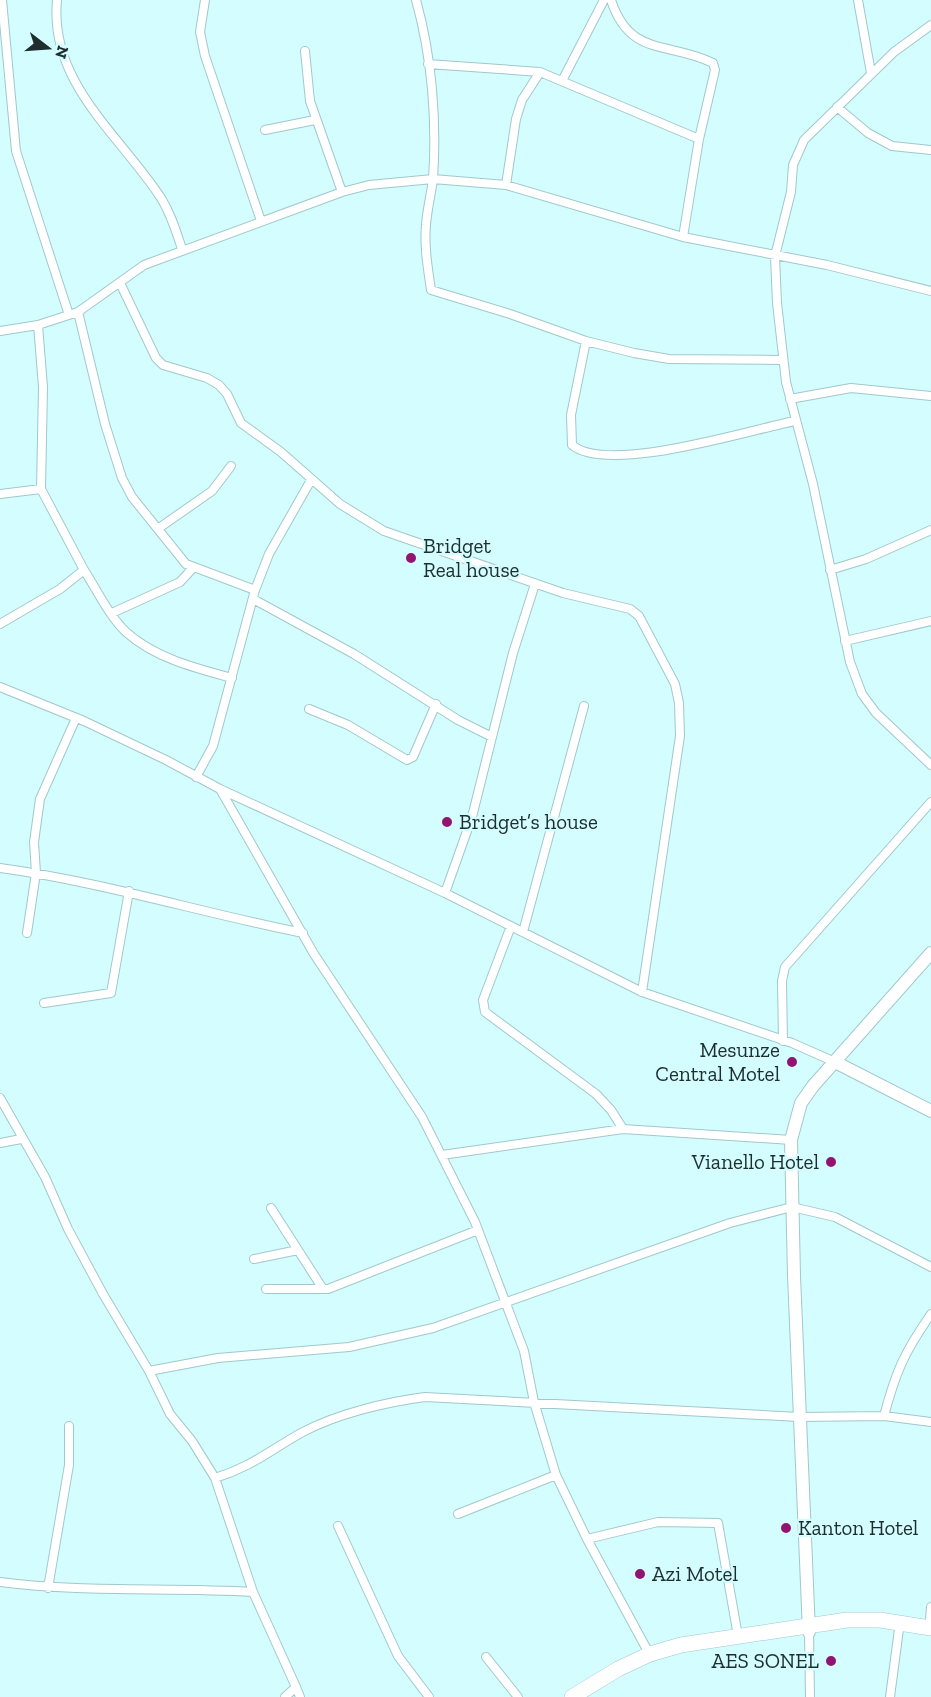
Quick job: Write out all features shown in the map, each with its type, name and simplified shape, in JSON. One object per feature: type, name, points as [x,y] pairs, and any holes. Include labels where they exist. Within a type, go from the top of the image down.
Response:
[{"type":"highway","points":[[572,1697],[596,1680],[651,1657],[738,1636],[872,1620],[930,1631]]},
{"type":"highway","points":[[588,1697],[651,1657],[809,1628],[864,1626],[930,1631]]},
{"type":"street","points":[[2,0],[4,49],[16,151],[74,314],[122,478],[132,497],[159,528],[177,554],[193,568],[254,595],[436,704],[458,720],[492,737]]},
{"type":"street","points":[[57,0],[56,27],[59,46],[71,76],[87,101],[161,199],[175,226],[182,249]]},
{"type":"street","points":[[205,0],[200,32],[205,56],[261,221]]},
{"type":"street","points":[[416,0],[426,40],[432,108],[433,179],[426,226],[426,254],[431,290],[510,314],[586,341],[669,359],[783,360]]},
{"type":"street","points":[[563,80],[604,0]]},
{"type":"street","points":[[611,0],[623,27],[637,39],[713,63],[715,70],[699,139],[683,237]]},
{"type":"street","points":[[858,0],[871,73]]},
{"type":"street","points":[[931,25],[894,52],[804,140],[793,165],[791,192],[775,256],[783,360],[790,399],[813,484],[845,641],[855,677],[876,713],[931,765]]},
{"type":"street","points":[[305,51],[307,85],[315,120],[342,192]]},
{"type":"street","points":[[428,63],[540,72],[699,139]]},
{"type":"street","points":[[506,184],[516,119],[522,100],[540,72]]},
{"type":"street","points":[[837,107],[868,133],[892,146],[931,150]]},
{"type":"street","points":[[265,130],[315,120]]},
{"type":"street","points":[[0,331],[38,325],[74,314],[144,265],[182,249],[342,192],[369,185],[433,179],[506,184],[683,237],[827,265],[931,291]]},
{"type":"street","points":[[120,283],[156,358],[163,365],[207,378],[219,385],[227,394],[241,423],[281,452],[340,504],[384,531],[535,584],[636,612],[675,684],[679,703],[680,736],[642,992]]},
{"type":"street","points":[[38,325],[43,387],[41,489],[84,570],[125,631],[145,646],[187,665],[232,678]]},
{"type":"street","points":[[586,341],[570,432],[572,445],[580,451],[604,455],[674,449],[795,421]]},
{"type":"street","points":[[790,399],[850,388],[931,396]]},
{"type":"street","points":[[159,528],[212,491],[231,466]]},
{"type":"street","points":[[196,777],[213,746],[254,595],[281,531],[311,480]]},
{"type":"street","points":[[0,494],[41,489]]},
{"type":"street","points":[[830,570],[849,565],[931,530]]},
{"type":"street","points":[[112,613],[180,582],[193,568]]},
{"type":"street","points":[[0,624],[60,589],[84,570]]},
{"type":"street","points":[[445,893],[472,817],[513,653],[535,584]]},
{"type":"street","points":[[845,641],[931,621]]},
{"type":"street","points":[[0,687],[76,718],[220,789],[445,893],[642,992],[836,1062],[931,1111]]},
{"type":"street","points":[[309,709],[348,725],[407,760],[413,757],[436,704]]},
{"type":"street","points":[[523,932],[584,705]]},
{"type":"street","points":[[27,933],[36,873],[34,842],[40,799],[76,718]]},
{"type":"street","points":[[220,789],[314,954],[422,1117],[442,1155],[478,1230],[524,1351],[534,1402],[556,1475],[587,1539],[651,1657]]},
{"type":"street","points":[[783,1041],[782,981],[785,967],[931,802]]},
{"type":"street","points":[[0,868],[129,891],[229,918],[303,933]]},
{"type":"street","points":[[44,1003],[111,993],[129,891]]},
{"type":"street","points":[[511,926],[483,1000],[485,1012],[596,1094],[611,1110],[623,1129]]},
{"type":"street","points":[[810,1697],[791,1140],[801,1103],[931,953]]},
{"type":"street","points":[[0,1098],[21,1139],[45,1177],[68,1230],[149,1371],[170,1414],[192,1441],[215,1478],[253,1592],[300,1697]]},
{"type":"street","points":[[442,1155],[623,1129],[791,1140]]},
{"type":"street","points":[[0,1143],[21,1139]]},
{"type":"street","points":[[149,1371],[218,1358],[349,1347],[433,1328],[730,1223],[792,1207],[835,1217],[931,1267]]},
{"type":"street","points":[[271,1208],[323,1289]]},
{"type":"street","points":[[266,1289],[323,1289],[478,1230]]},
{"type":"street","points":[[254,1259],[298,1250]]},
{"type":"street","points":[[884,1416],[894,1379],[906,1350],[931,1314]]},
{"type":"street","points":[[215,1478],[244,1469],[303,1432],[384,1402],[425,1398],[800,1416],[884,1416],[931,1422]]},
{"type":"street","points":[[48,1588],[69,1465],[69,1426]]},
{"type":"street","points":[[458,1515],[556,1475]]},
{"type":"street","points":[[587,1539],[658,1522],[718,1523],[738,1636]]},
{"type":"street","points":[[338,1526],[398,1656],[429,1697]]},
{"type":"street","points":[[0,1582],[48,1588],[181,1588],[253,1592]]},
{"type":"street","points":[[930,1631],[931,1607]]},
{"type":"street","points":[[890,1697],[898,1629]]},
{"type":"street","points":[[486,1657],[518,1697]]},
{"type":"street","points":[[285,1697],[296,1687]]},
{"type":"place","name":"Bridget Real house","points":[[411,558]]},
{"type":"place","name":"Bridget’s house","points":[[447,822]]},
{"type":"place","name":"Mesunze Central Motel","points":[[792,1062]]},
{"type":"place","name":"Vianello Hotel","points":[[831,1162]]},
{"type":"place","name":"Kanton Hotel","points":[[786,1528]]},
{"type":"place","name":"Azi Motel","points":[[640,1574]]},
{"type":"place","name":"AES SONEL","points":[[831,1661]]}]
